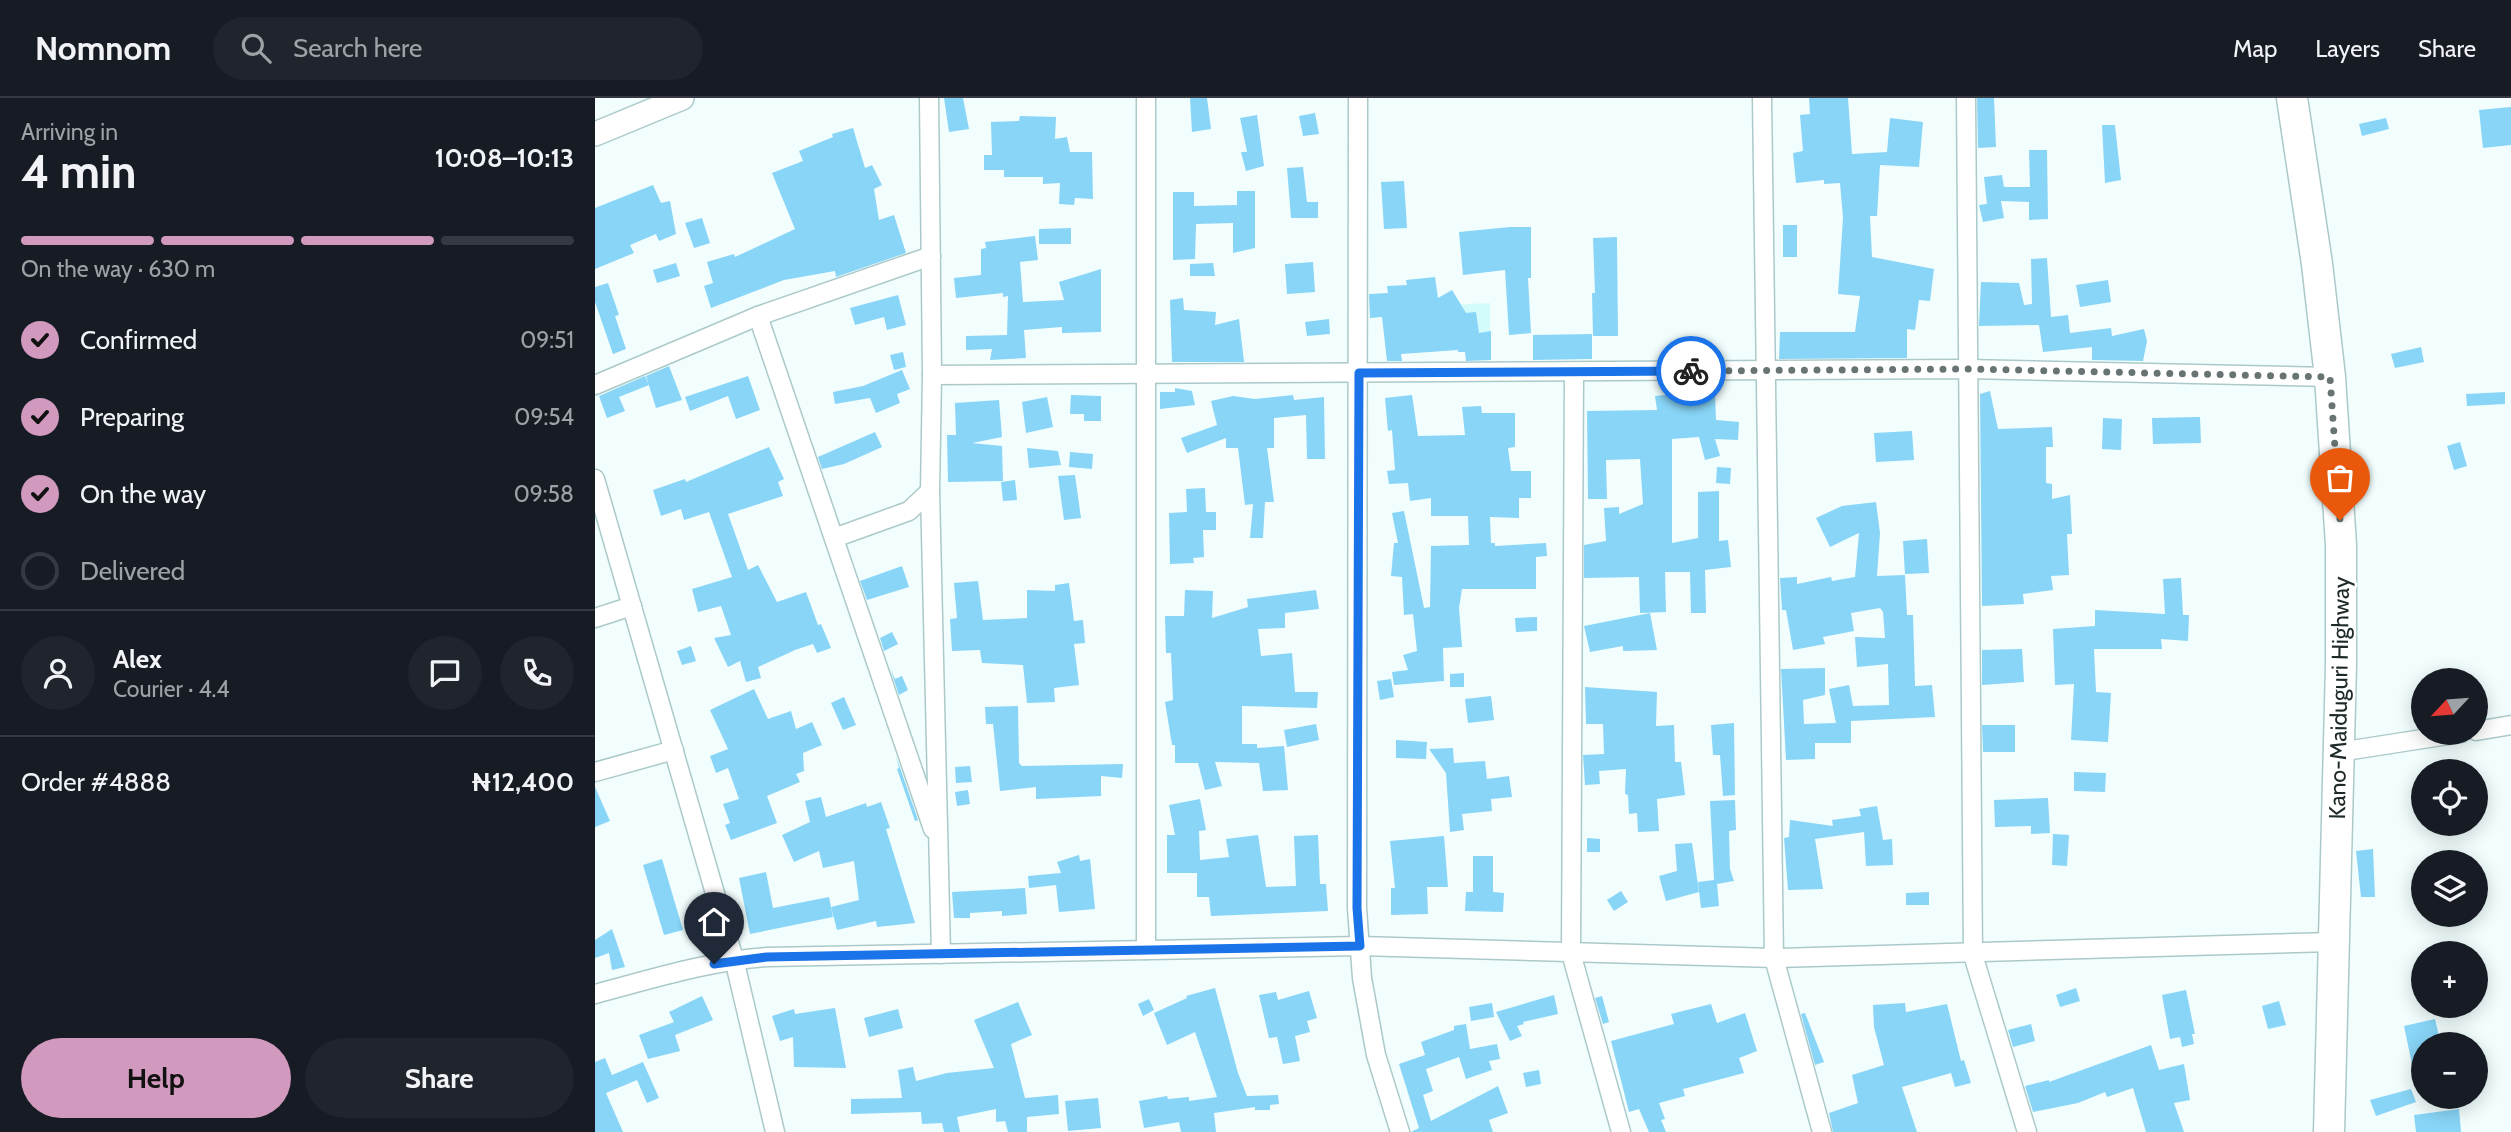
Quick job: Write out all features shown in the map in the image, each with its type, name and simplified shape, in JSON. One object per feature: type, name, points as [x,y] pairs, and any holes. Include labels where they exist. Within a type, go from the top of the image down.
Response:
[{"type":"highway","name":"Kano-Maiduguri Highway","points":[[2292,98],[2317,264],[2330,377],[2341,545],[2339,752],[2329,1132]]},
{"type":"street","points":[[595,134],[682,98]]},
{"type":"street","points":[[929,98],[932,375],[930,491],[941,954]]},
{"type":"street","points":[[1146,98],[1146,950]]},
{"type":"street","points":[[1358,98],[1357,908],[1362,978],[1376,1055],[1400,1132]]},
{"type":"street","points":[[1762,98],[1774,958],[1822,1132]]},
{"type":"street","points":[[1966,98],[1973,954],[2027,1132]]},
{"type":"street","points":[[595,385],[758,316],[931,256]]},
{"type":"street","points":[[758,316],[939,846]]},
{"type":"street","points":[[932,375],[1146,376],[1968,369],[2330,377]]},
{"type":"street","points":[[1574,372],[1571,953],[1621,1132]]},
{"type":"street","points":[[595,479],[734,959],[775,1132]]},
{"type":"street","points":[[834,538],[909,511],[930,491]]},
{"type":"street","points":[[595,618],[632,606]]},
{"type":"street","points":[[2489,729],[2511,725]]},
{"type":"street","points":[[2339,752],[2411,741]]},
{"type":"street","points":[[595,772],[674,750]]},
{"type":"street","points":[[595,994],[734,959],[1360,946],[1774,958],[2333,942]]},
{"type":"shaded area","points":[[1490,303],[1490,343],[1468,346],[1448,305]]},
{"type":"building","points":[[944,98],[963,98],[969,129],[949,132]]},
{"type":"building","points":[[1190,98],[1207,98],[1211,129],[1192,132]]},
{"type":"building","points":[[1809,98],[1848,98],[1852,154],[1887,152],[1890,118],[1923,122],[1919,167],[1880,165],[1877,216],[1870,216],[1872,257],[1934,269],[1930,301],[1919,300],[1915,330],[1907,329],[1907,358],[1779,359],[1780,332],[1855,332],[1860,296],[1838,294],[1843,218],[1840,183],[1824,184],[1824,180],[1796,183],[1793,153],[1803,151],[1800,115],[1810,114]]},
{"type":"building","points":[[1977,98],[1994,98],[1996,147],[1978,148]]},
{"type":"building","points":[[2511,107],[2511,145],[2483,148],[2479,110]]},
{"type":"building","points":[[1315,113],[1319,134],[1303,136],[1299,116]]},
{"type":"building","points":[[1257,115],[1264,166],[1246,171],[1241,152],[1247,152],[1240,118]]},
{"type":"building","points":[[1020,116],[1056,117],[1055,139],[1067,137],[1070,152],[1092,152],[1093,199],[1075,198],[1074,205],[1059,204],[1060,183],[1043,184],[1043,177],[1004,177],[1004,170],[984,170],[984,155],[992,155],[991,122],[1019,121]]},
{"type":"building","points":[[2386,118],[2389,129],[2362,136],[2359,124]]},
{"type":"building","points":[[2102,125],[2115,125],[2121,180],[2105,183]]},
{"type":"building","points":[[853,128],[865,168],[872,165],[882,185],[874,189],[879,220],[894,215],[906,253],[836,277],[835,271],[784,280],[711,308],[704,286],[713,283],[707,262],[734,254],[735,257],[795,229],[772,173],[803,161],[799,151],[833,137],[832,134]]},
{"type":"building","points":[[2029,150],[2047,150],[2048,219],[2029,220],[2029,202],[2001,201],[2004,218],[1983,222],[1979,205],[1987,204],[1984,177],[2002,175],[2004,187],[2030,187]]},
{"type":"building","points":[[1303,167],[1307,202],[1318,202],[1318,218],[1291,218],[1287,168]]},
{"type":"building","points":[[1404,181],[1407,228],[1384,229],[1381,182]]},
{"type":"building","points":[[653,185],[661,203],[670,201],[676,234],[659,241],[656,234],[630,245],[634,253],[595,269],[595,208]]},
{"type":"building","points":[[1237,191],[1255,191],[1255,248],[1233,253],[1233,223],[1196,224],[1195,259],[1173,260],[1173,192],[1194,192],[1194,206],[1237,205]]},
{"type":"building","points":[[702,218],[710,243],[694,248],[685,223]]},
{"type":"building","points":[[1783,225],[1797,225],[1797,257],[1783,257]]},
{"type":"building","points":[[1531,227],[1531,278],[1528,278],[1531,333],[1509,335],[1505,270],[1463,275],[1459,232]]},
{"type":"building","points":[[1071,228],[1071,244],[1039,244],[1039,229]]},
{"type":"building","points":[[1035,236],[1038,260],[1020,262],[1023,302],[1064,300],[1059,282],[1101,269],[1101,332],[1062,333],[1062,327],[1024,330],[1026,358],[990,360],[992,349],[966,350],[966,336],[1007,335],[1008,296],[1003,297],[1003,293],[956,298],[954,278],[981,275],[981,249],[986,248],[985,242]]},
{"type":"building","points":[[1617,237],[1618,336],[1593,336],[1593,238]]},
{"type":"building","points":[[2047,258],[2051,317],[2068,315],[2070,333],[2111,328],[2112,336],[2144,329],[2147,341],[2143,361],[2092,360],[2092,347],[2043,352],[2039,325],[1979,326],[1981,282],[2019,283],[2024,305],[2032,304],[2031,259]]},
{"type":"building","points":[[1313,262],[1315,292],[1287,294],[1285,264]]},
{"type":"building","points":[[676,263],[680,276],[657,283],[653,270]]},
{"type":"building","points":[[1213,263],[1215,276],[1190,276],[1190,264]]},
{"type":"building","points":[[1435,277],[1438,298],[1452,290],[1466,313],[1476,312],[1479,333],[1491,331],[1491,360],[1466,361],[1465,352],[1458,350],[1401,354],[1402,361],[1387,361],[1382,317],[1370,318],[1369,294],[1388,293],[1387,286],[1407,285],[1406,280]]},
{"type":"building","points":[[2108,280],[2111,302],[2080,307],[2076,285]]},
{"type":"building","points":[[608,283],[619,315],[615,316],[626,349],[613,354],[595,302],[595,287]]},
{"type":"building","points":[[898,295],[906,325],[887,330],[884,317],[855,325],[850,308]]},
{"type":"building","points":[[1183,298],[1184,310],[1216,312],[1215,325],[1239,319],[1244,362],[1172,362],[1170,300]]},
{"type":"building","points":[[1329,319],[1330,334],[1307,336],[1305,322]]},
{"type":"building","points":[[1592,334],[1592,359],[1533,360],[1533,335]]},
{"type":"building","points":[[2421,347],[2424,362],[2395,368],[2391,354]]},
{"type":"building","points":[[903,352],[906,367],[894,370],[890,355]]},
{"type":"building","points":[[669,366],[682,400],[656,408],[646,376]]},
{"type":"building","points":[[902,370],[910,389],[897,394],[900,403],[876,413],[870,398],[835,404],[833,392],[863,386]]},
{"type":"building","points":[[645,376],[649,385],[619,397],[625,411],[607,418],[599,396]]},
{"type":"building","points":[[748,376],[760,410],[736,419],[728,396],[690,411],[685,397]]},
{"type":"building","points":[[1175,388],[1192,391],[1195,405],[1160,409],[1160,392],[1175,392]]},
{"type":"building","points":[[1990,391],[1998,429],[2052,427],[2053,447],[2046,447],[2046,483],[2052,484],[2052,499],[2070,495],[2072,534],[2067,534],[2069,575],[2051,576],[2053,590],[2023,594],[2024,604],[1982,606],[1980,394]]},
{"type":"building","points":[[2505,392],[2505,404],[2467,406],[2466,394]]},
{"type":"building","points":[[1715,394],[1716,420],[1739,422],[1738,440],[1715,439],[1720,456],[1705,460],[1699,437],[1672,439],[1672,543],[1698,538],[1698,492],[1719,491],[1719,541],[1728,540],[1731,567],[1705,570],[1706,613],[1691,613],[1690,572],[1665,572],[1666,612],[1640,613],[1639,577],[1584,578],[1584,545],[1606,541],[1604,508],[1619,507],[1619,514],[1643,504],[1640,459],[1606,460],[1607,499],[1588,499],[1587,411],[1657,410],[1655,396]]},
{"type":"building","points":[[1071,395],[1101,396],[1101,421],[1084,421],[1084,414],[1070,414]]},
{"type":"building","points":[[1293,395],[1294,400],[1324,397],[1325,459],[1307,459],[1306,415],[1274,418],[1274,448],[1267,448],[1274,502],[1265,502],[1263,538],[1250,538],[1253,504],[1245,505],[1238,448],[1226,448],[1226,438],[1187,453],[1181,438],[1217,425],[1211,401],[1233,396],[1255,399]]},
{"type":"building","points":[[1412,395],[1418,436],[1465,435],[1462,407],[1481,406],[1482,413],[1515,413],[1515,447],[1508,448],[1511,471],[1531,471],[1531,498],[1519,498],[1519,518],[1490,517],[1491,543],[1495,543],[1495,546],[1546,543],[1547,556],[1536,557],[1536,589],[1462,589],[1459,608],[1462,647],[1443,648],[1444,681],[1394,685],[1392,672],[1408,670],[1403,655],[1417,651],[1413,614],[1404,615],[1402,577],[1391,576],[1394,543],[1398,543],[1392,513],[1404,511],[1424,608],[1430,607],[1431,546],[1469,545],[1468,516],[1431,516],[1431,498],[1410,501],[1408,483],[1389,484],[1387,471],[1395,470],[1392,430],[1388,431],[1385,398]]},
{"type":"building","points":[[1047,397],[1053,427],[1026,433],[1022,402]]},
{"type":"building","points":[[999,400],[1002,437],[972,443],[1002,446],[1003,481],[948,482],[947,435],[956,435],[955,403]]},
{"type":"building","points":[[2200,417],[2201,443],[2153,444],[2152,418]]},
{"type":"building","points":[[2103,418],[2122,419],[2121,450],[2102,449]]},
{"type":"building","points":[[1912,431],[1914,460],[1876,462],[1874,433]]},
{"type":"building","points":[[875,432],[882,447],[844,464],[822,469],[818,457]]},
{"type":"building","points":[[2460,442],[2467,466],[2454,470],[2447,446]]},
{"type":"building","points":[[769,447],[784,479],[778,482],[783,496],[728,514],[748,570],[758,565],[777,602],[806,592],[818,625],[821,624],[831,648],[817,653],[813,644],[795,650],[758,667],[761,678],[746,682],[740,661],[728,667],[714,638],[731,635],[721,606],[698,612],[692,589],[732,577],[709,512],[684,520],[681,509],[661,516],[653,490],[685,479],[686,482]]},
{"type":"building","points":[[1027,448],[1058,451],[1061,465],[1029,468]]},
{"type":"building","points":[[1070,452],[1093,454],[1092,469],[1069,467]]},
{"type":"building","points":[[1717,467],[1731,468],[1730,484],[1716,483]]},
{"type":"building","points":[[1075,475],[1081,518],[1064,520],[1058,476]]},
{"type":"building","points":[[1015,480],[1017,500],[1003,501],[1001,482]]},
{"type":"building","points":[[1205,488],[1206,512],[1216,512],[1216,530],[1203,530],[1204,557],[1193,558],[1194,563],[1170,564],[1169,513],[1187,512],[1186,489]]},
{"type":"building","points":[[1876,502],[1880,533],[1877,576],[1905,575],[1907,615],[1913,615],[1915,686],[1932,685],[1935,717],[1851,721],[1851,743],[1815,743],[1815,759],[1786,760],[1781,669],[1825,668],[1825,695],[1803,700],[1804,724],[1836,723],[1829,689],[1849,685],[1853,706],[1889,705],[1888,664],[1857,667],[1855,637],[1885,638],[1883,612],[1880,608],[1851,613],[1854,631],[1823,637],[1825,644],[1793,650],[1786,610],[1782,610],[1780,578],[1797,577],[1797,584],[1831,577],[1832,581],[1855,577],[1859,533],[1830,547],[1816,518],[1842,506]]},
{"type":"building","points":[[1927,539],[1929,573],[1905,574],[1903,541]]},
{"type":"building","points":[[902,566],[909,587],[867,600],[860,581]]},
{"type":"building","points":[[2181,578],[2183,615],[2189,615],[2188,641],[2161,639],[2162,649],[2094,649],[2096,692],[2111,693],[2108,742],[2071,740],[2074,684],[2055,685],[2053,629],[2095,626],[2095,610],[2165,614],[2163,579]]},
{"type":"building","points":[[978,581],[983,620],[1027,618],[1027,590],[1055,591],[1055,585],[1069,583],[1074,621],[1083,620],[1085,643],[1074,644],[1079,685],[1054,688],[1055,702],[1027,703],[1023,665],[982,663],[980,650],[952,651],[950,619],[957,618],[954,583]]},
{"type":"building","points":[[1185,590],[1213,591],[1212,618],[1248,607],[1247,599],[1316,590],[1319,609],[1285,613],[1285,628],[1258,629],[1261,656],[1292,653],[1295,692],[1318,692],[1317,708],[1242,706],[1242,744],[1257,744],[1257,748],[1284,746],[1288,790],[1263,791],[1259,763],[1215,762],[1222,786],[1205,790],[1198,763],[1175,763],[1175,745],[1172,745],[1165,702],[1173,700],[1171,653],[1166,653],[1165,616],[1184,616]]},
{"type":"building","points":[[1650,613],[1657,650],[1623,651],[1623,646],[1590,652],[1584,626]]},
{"type":"building","points":[[1537,617],[1537,631],[1516,632],[1515,618]]},
{"type":"building","points":[[892,632],[898,644],[884,651],[880,638]]},
{"type":"building","points":[[691,646],[696,661],[682,665],[677,651]]},
{"type":"building","points":[[2022,649],[2024,682],[1982,685],[1982,650]]},
{"type":"building","points":[[890,668],[895,679],[902,676],[908,690],[899,695]]},
{"type":"building","points":[[1464,673],[1464,687],[1450,687],[1450,674]]},
{"type":"building","points":[[1391,679],[1394,697],[1380,700],[1377,681]]},
{"type":"building","points":[[1585,687],[1657,692],[1656,726],[1674,725],[1675,762],[1681,762],[1685,795],[1657,799],[1659,831],[1638,832],[1637,813],[1629,814],[1628,795],[1625,794],[1626,769],[1599,771],[1600,784],[1585,785],[1583,755],[1604,754],[1603,724],[1586,724]]},
{"type":"building","points":[[754,689],[768,719],[791,711],[796,729],[812,722],[822,745],[803,753],[804,771],[796,774],[800,782],[767,796],[777,823],[731,840],[725,825],[730,823],[723,804],[739,799],[728,768],[716,773],[710,756],[728,749],[710,710]]},
{"type":"building","points":[[1491,696],[1494,720],[1468,723],[1465,699]]},
{"type":"building","points":[[844,697],[856,725],[843,730],[831,703]]},
{"type":"building","points":[[1018,706],[1019,763],[1022,766],[1123,764],[1122,778],[1101,776],[1101,796],[1036,799],[1036,787],[1000,791],[993,724],[986,724],[985,707]]},
{"type":"building","points":[[1734,723],[1735,795],[1723,796],[1720,755],[1713,755],[1711,725]]},
{"type":"building","points":[[1316,724],[1319,740],[1287,747],[1284,730]]},
{"type":"building","points":[[1982,725],[2015,725],[2015,752],[1983,752]]},
{"type":"building","points":[[1396,740],[1427,742],[1426,759],[1396,758]]},
{"type":"building","points":[[1453,748],[1454,763],[1485,761],[1487,779],[1509,776],[1512,797],[1491,799],[1492,811],[1462,814],[1464,830],[1450,832],[1446,773],[1429,749]]},
{"type":"building","points":[[896,756],[918,820],[915,821],[897,769]]},
{"type":"building","points":[[970,766],[972,782],[956,783],[955,767]]},
{"type":"building","points":[[2074,772],[2106,773],[2105,792],[2074,791]]},
{"type":"building","points":[[595,787],[610,821],[595,827]]},
{"type":"building","points":[[968,790],[970,804],[957,806],[955,792]]},
{"type":"building","points":[[821,797],[826,817],[866,803],[867,807],[881,802],[890,828],[886,829],[915,923],[877,927],[876,921],[837,930],[831,907],[859,900],[854,861],[823,868],[819,851],[794,862],[782,835],[810,822],[805,801]]},
{"type":"building","points":[[2048,798],[2050,833],[2031,834],[2031,826],[1995,827],[1994,800]]},
{"type":"building","points":[[1200,799],[1206,830],[1199,831],[1200,860],[1229,857],[1226,839],[1258,835],[1266,887],[1296,886],[1294,836],[1318,835],[1320,884],[1326,884],[1328,911],[1211,916],[1209,897],[1197,897],[1197,873],[1167,873],[1167,835],[1175,835],[1169,805]]},
{"type":"building","points":[[1735,800],[1736,830],[1729,831],[1730,869],[1734,881],[1717,884],[1719,906],[1701,908],[1698,882],[1714,880],[1710,801]]},
{"type":"building","points":[[1877,806],[1883,840],[1892,839],[1893,865],[1866,866],[1864,832],[1815,839],[1823,889],[1788,890],[1784,838],[1789,837],[1790,820],[1833,826],[1832,820],[1861,816],[1859,809]]},
{"type":"building","points":[[2053,834],[2069,835],[2067,866],[2052,865]]},
{"type":"building","points":[[1444,836],[1448,887],[1427,887],[1428,914],[1391,915],[1391,888],[1395,888],[1390,841]]},
{"type":"building","points":[[1587,838],[1600,839],[1600,852],[1587,852]]},
{"type":"building","points":[[1692,843],[1699,892],[1666,901],[1659,876],[1677,871],[1675,844]]},
{"type":"building","points":[[2373,849],[2375,897],[2361,897],[2356,851]]},
{"type":"building","points":[[1079,855],[1080,861],[1090,859],[1095,909],[1059,912],[1056,885],[1029,888],[1028,876],[1061,873],[1057,862]]},
{"type":"building","points":[[1473,856],[1493,856],[1493,892],[1504,893],[1503,912],[1465,911],[1466,892],[1473,892]]},
{"type":"building","points":[[662,859],[683,930],[664,935],[643,865]]},
{"type":"building","points":[[766,872],[773,908],[829,897],[833,917],[750,934],[739,878]]},
{"type":"building","points":[[1025,888],[1027,914],[1002,916],[1002,911],[970,913],[970,918],[954,918],[952,892]]},
{"type":"building","points":[[1621,891],[1628,902],[1614,911],[1607,900]]},
{"type":"building","points":[[1929,892],[1929,905],[1906,905],[1906,893]]},
{"type":"building","points":[[612,929],[625,967],[612,970],[609,953],[595,958],[595,940]]},
{"type":"building","points":[[1215,988],[1247,1096],[1278,1095],[1279,1104],[1270,1105],[1270,1110],[1255,1110],[1255,1107],[1214,1113],[1216,1132],[1181,1132],[1179,1122],[1144,1128],[1139,1101],[1167,1096],[1168,1099],[1189,1097],[1189,1101],[1217,1097],[1195,1032],[1167,1045],[1154,1013],[1187,998],[1186,996]]},
{"type":"building","points":[[2076,988],[2080,1001],[2060,1007],[2056,995]]},
{"type":"building","points":[[2186,990],[2195,1034],[2192,1034],[2194,1044],[2182,1047],[2180,1037],[2170,1039],[2162,995]]},
{"type":"building","points":[[1309,991],[1317,1018],[1307,1021],[1310,1032],[1295,1036],[1300,1061],[1283,1064],[1277,1037],[1269,1038],[1259,995],[1276,992],[1278,1000]]},
{"type":"building","points":[[1554,995],[1558,1014],[1523,1022],[1524,1024],[1517,1026],[1522,1036],[1510,1041],[1496,1012]]},
{"type":"building","points":[[702,996],[713,1020],[675,1035],[680,1051],[648,1059],[639,1035],[674,1022],[669,1012]]},
{"type":"building","points":[[1602,996],[1609,1022],[1603,1024],[1595,998]]},
{"type":"building","points":[[1149,999],[1154,1010],[1143,1016],[1138,1004]]},
{"type":"building","points":[[2279,1001],[2286,1025],[2268,1029],[2262,1006]]},
{"type":"building","points":[[1018,1002],[1032,1035],[1011,1044],[1025,1098],[1058,1095],[1059,1114],[1027,1117],[1027,1132],[1008,1132],[1005,1121],[996,1122],[996,1109],[957,1117],[960,1132],[944,1132],[942,1123],[922,1124],[921,1112],[851,1114],[851,1099],[902,1098],[898,1070],[913,1067],[916,1081],[947,1073],[994,1068],[974,1020]]},
{"type":"building","points":[[1492,1003],[1494,1017],[1471,1021],[1469,1007]]},
{"type":"building","points":[[1905,1003],[1906,1012],[1947,1004],[1961,1061],[1964,1060],[1971,1083],[1955,1087],[1951,1073],[1902,1087],[1917,1132],[1833,1132],[1829,1113],[1858,1103],[1852,1075],[1884,1065],[1874,1027],[1873,1005]]},
{"type":"building","points":[[1711,1004],[1717,1023],[1745,1013],[1757,1051],[1739,1058],[1744,1073],[1683,1089],[1685,1096],[1659,1103],[1666,1132],[1649,1132],[1639,1109],[1629,1112],[1611,1041],[1674,1024],[1671,1014]]},
{"type":"building","points":[[835,1008],[846,1068],[794,1067],[793,1037],[780,1041],[772,1016],[794,1009],[795,1014]]},
{"type":"building","points":[[898,1009],[903,1028],[869,1037],[864,1018]]},
{"type":"building","points":[[1805,1013],[1824,1062],[1815,1065],[1801,1014]]},
{"type":"building","points":[[2435,1019],[2438,1032],[2411,1032],[2411,1059],[2404,1026]]},
{"type":"building","points":[[1466,1024],[1470,1049],[1497,1044],[1500,1059],[1489,1061],[1492,1070],[1466,1079],[1459,1057],[1426,1069],[1433,1091],[1423,1095],[1431,1121],[1498,1086],[1508,1113],[1489,1120],[1493,1132],[1411,1132],[1419,1128],[1399,1064],[1425,1055],[1421,1042],[1454,1030],[1454,1026]]},
{"type":"building","points":[[2031,1024],[2035,1041],[2013,1047],[2008,1030]]},
{"type":"building","points":[[2151,1045],[2159,1070],[2184,1064],[2190,1100],[2174,1103],[2184,1132],[2146,1132],[2133,1088],[2107,1097],[2105,1092],[2078,1103],[2033,1112],[2025,1086],[2049,1082]]},
{"type":"building","points":[[605,1058],[612,1075],[643,1062],[659,1098],[647,1103],[637,1080],[606,1093],[623,1132],[595,1132],[595,1062]]},
{"type":"building","points":[[1539,1070],[1541,1084],[1526,1087],[1523,1073]]},
{"type":"building","points":[[2411,1089],[2411,1104],[2376,1116],[2370,1100]]},
{"type":"building","points":[[1098,1098],[1101,1128],[1068,1131],[1065,1101]]},
{"type":"building","points":[[2459,1109],[2461,1132],[2416,1132],[2414,1115]]},
{"type":"way so far","points":[[1691,371],[1968,369],[2330,377],[2340,520]]},
{"type":"route","points":[[714,964],[734,959],[767,957],[1360,946],[1357,908],[1359,373],[1691,371]]}]
